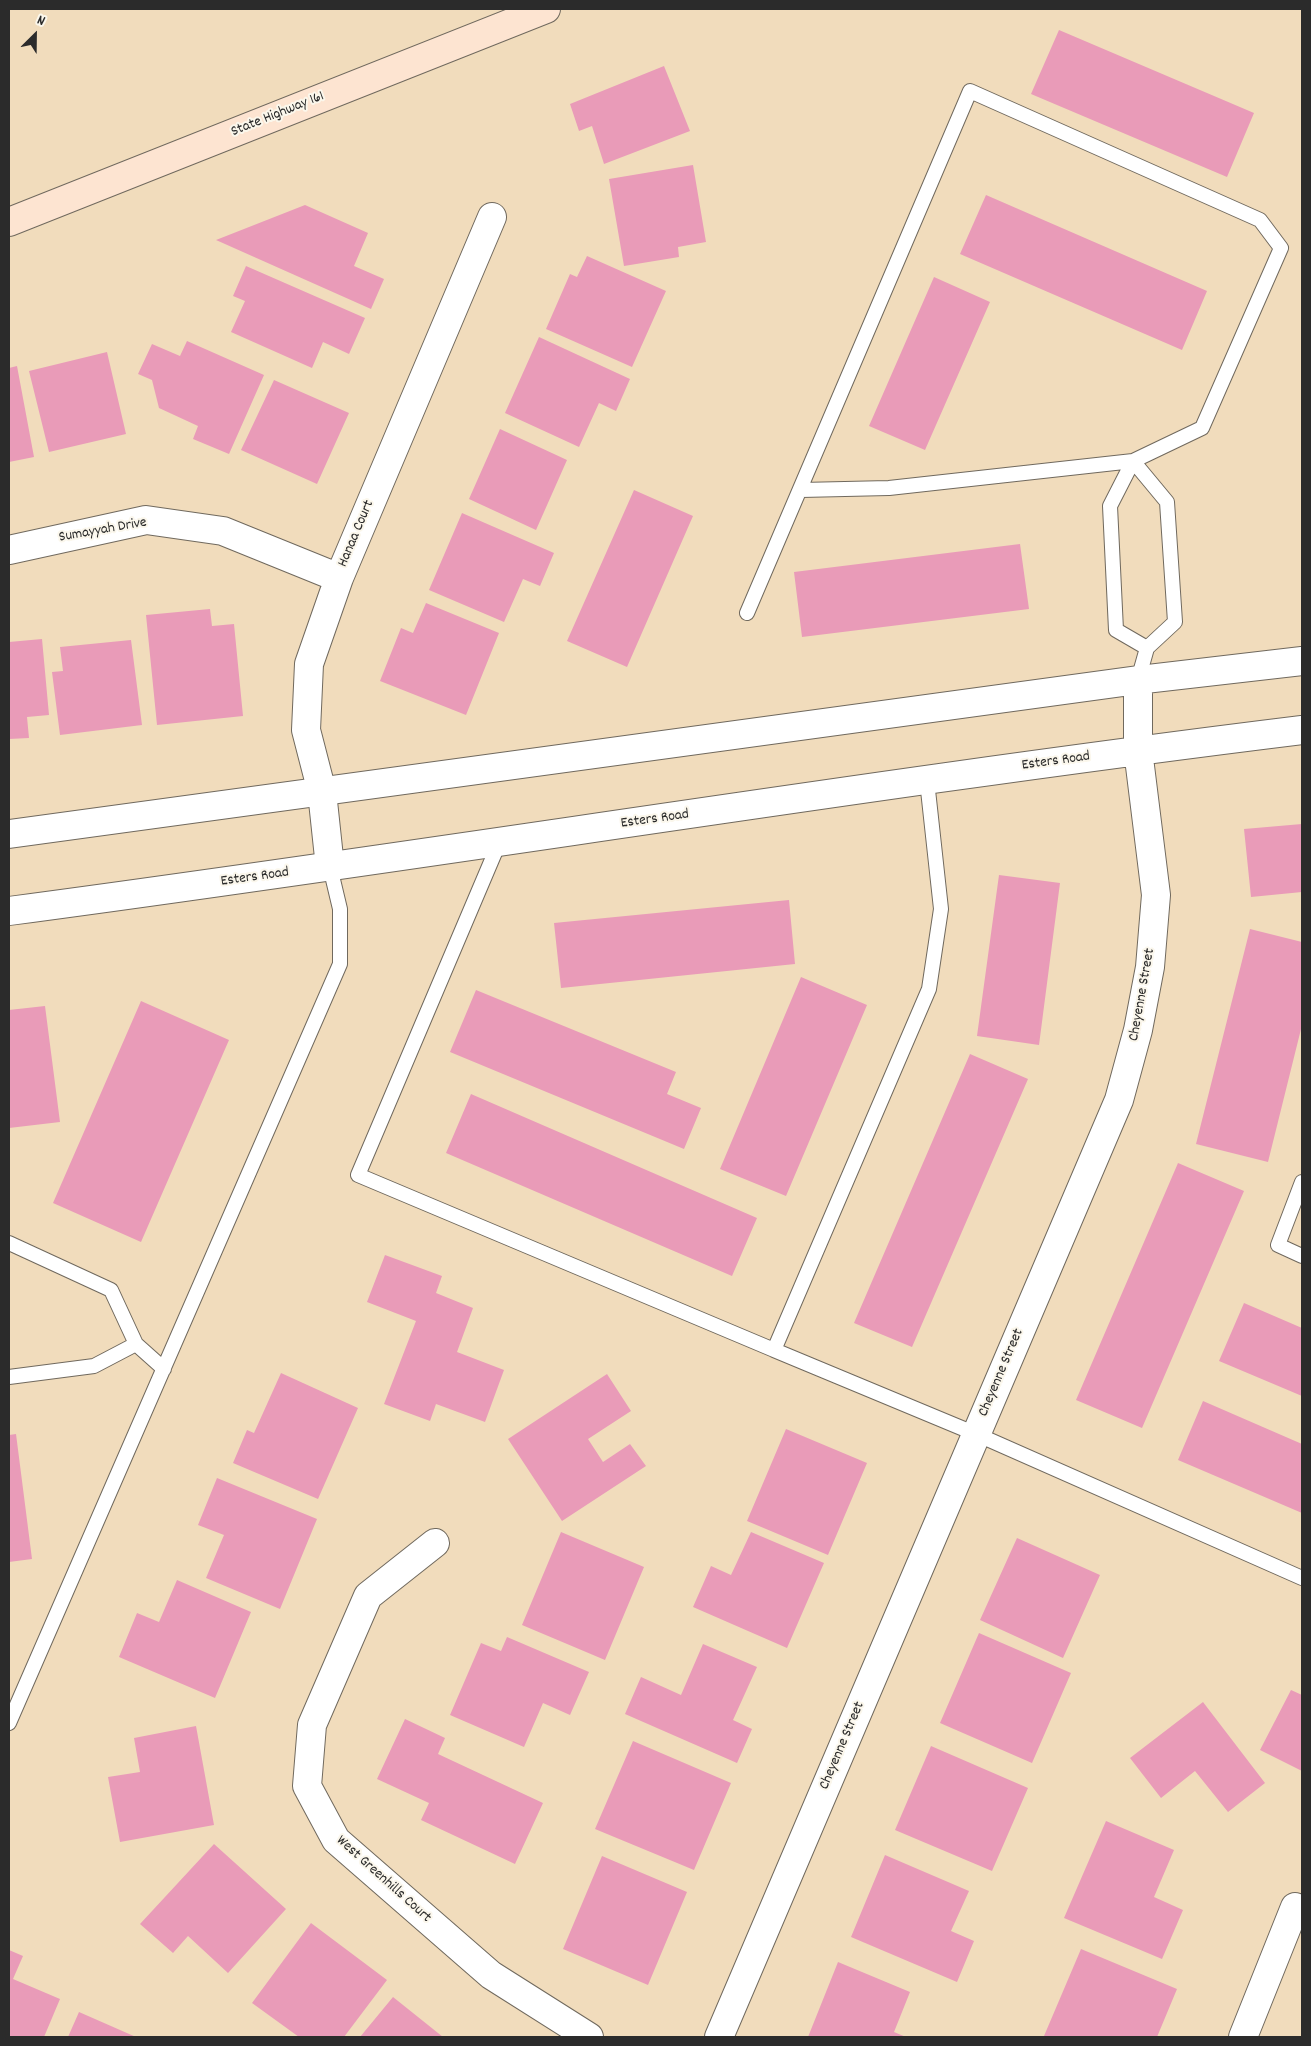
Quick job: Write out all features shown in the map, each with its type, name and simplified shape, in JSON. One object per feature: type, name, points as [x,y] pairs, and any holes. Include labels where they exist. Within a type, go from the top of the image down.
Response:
[{"type":"main road","name":"State Highway 161","points":[[9,222],[546,9]]},
{"type":"street","name":"Hanaa Court","points":[[330,867],[322,792],[306,730],[309,664],[339,578],[492,217]]},
{"type":"street","name":"Sumayyah Drive","points":[[9,550],[146,520],[223,531],[339,578]]},
{"type":"street","points":[[9,834],[1138,680],[1302,661]]},
{"type":"street","name":"Cheyenne Street","points":[[719,2037],[1118,1100],[1138,1030],[1150,967],[1156,895],[1138,750],[1138,680]]},
{"type":"street","name":"Esters Road","points":[[9,911],[499,843],[1138,750],[1302,730]]},
{"type":"street","name":"West Greenhills Court","points":[[435,1544],[368,1596],[312,1725],[307,1786],[336,1840],[357,1859],[491,1975],[588,2037]]},
{"type":"street","points":[[1243,2037],[1296,1907]]},
{"type":"lane","points":[[747,613],[970,91],[1260,220],[1281,248],[1202,428],[1133,461],[890,488],[801,490]]},
{"type":"lane","points":[[1133,461],[1110,506],[1116,630],[1147,648]]},
{"type":"lane","points":[[1133,461],[1167,502],[1175,622],[1147,648],[1138,680]]},
{"type":"lane","points":[[774,1350],[929,989],[940,909],[927,781]]},
{"type":"lane","points":[[499,843],[358,1175],[976,1434],[1302,1578]]},
{"type":"lane","points":[[9,1723],[340,964],[340,909],[330,867]]},
{"type":"lane","points":[[1302,1182],[1278,1245],[1302,1256]]},
{"type":"lane","points":[[9,1243],[111,1290],[136,1344],[164,1369]]},
{"type":"lane","points":[[9,1377],[94,1366],[136,1344]]},
{"type":"building","points":[[1059,30],[1254,113],[1227,177],[1031,94]]},
{"type":"building","points":[[664,66],[690,131],[604,164],[592,126],[579,131],[570,104]]},
{"type":"building","points":[[693,165],[706,242],[678,247],[679,257],[624,266],[609,179]]},
{"type":"building","points":[[986,195],[1207,291],[1182,350],[960,254]]},
{"type":"building","points":[[305,205],[368,233],[354,266],[384,279],[371,309],[216,240]]},
{"type":"building","points":[[587,256],[666,291],[632,367],[546,329],[570,274],[577,277]]},
{"type":"building","points":[[246,266],[365,318],[349,354],[323,342],[312,368],[231,332],[245,301],[233,296]]},
{"type":"building","points":[[934,277],[990,302],[925,450],[869,426]]},
{"type":"building","points":[[539,337],[630,379],[616,411],[599,403],[579,447],[505,413]]},
{"type":"building","points":[[187,341],[264,375],[229,454],[193,439],[198,426],[159,408],[152,380],[138,374],[152,344],[180,356]]},
{"type":"building","points":[[107,352],[126,434],[49,452],[29,371]]},
{"type":"building","points":[[17,366],[34,457],[9,462],[9,368]]},
{"type":"building","points":[[274,380],[349,413],[317,484],[241,450]]},
{"type":"building","points":[[500,429],[567,460],[536,530],[469,499]]},
{"type":"building","points":[[634,490],[693,516],[627,667],[567,641]]},
{"type":"building","points":[[462,513],[554,553],[540,586],[523,579],[504,622],[429,590]]},
{"type":"building","points":[[1020,544],[1029,609],[802,637],[794,572]]},
{"type":"building","points":[[426,603],[499,633],[466,715],[380,681],[401,628],[413,633]]},
{"type":"building","points":[[210,609],[212,626],[234,624],[243,716],[157,725],[146,615]]},
{"type":"building","points":[[42,639],[49,715],[27,717],[29,738],[9,739],[9,642]]},
{"type":"building","points":[[131,640],[142,725],[60,735],[52,672],[63,671],[60,647]]},
{"type":"building","points":[[1302,824],[1302,892],[1251,897],[1244,829]]},
{"type":"building","points":[[999,875],[1060,883],[1039,1045],[977,1036]]},
{"type":"building","points":[[789,900],[795,964],[561,988],[554,923]]},
{"type":"building","points":[[1250,929],[1302,942],[1302,1025],[1268,1162],[1196,1144]]},
{"type":"building","points":[[801,977],[867,1005],[786,1196],[720,1169]]},
{"type":"building","points":[[476,990],[676,1072],[667,1094],[701,1108],[684,1149],[450,1052]]},
{"type":"building","points":[[141,1001],[229,1040],[141,1242],[53,1203]]},
{"type":"building","points":[[45,1006],[60,1122],[9,1128],[9,1010]]},
{"type":"building","points":[[970,1054],[1028,1079],[912,1347],[854,1323]]},
{"type":"building","points":[[471,1094],[757,1218],[732,1276],[446,1153]]},
{"type":"building","points":[[1178,1163],[1244,1191],[1142,1428],[1076,1400]]},
{"type":"building","points":[[385,1255],[442,1276],[436,1293],[473,1308],[457,1352],[504,1370],[485,1422],[436,1404],[430,1421],[384,1404],[416,1321],[367,1302]]},
{"type":"building","points":[[1244,1303],[1302,1328],[1302,1396],[1219,1361]]},
{"type":"building","points":[[281,1373],[358,1408],[318,1499],[233,1463],[247,1430],[254,1433]]},
{"type":"building","points":[[607,1374],[631,1411],[588,1439],[603,1462],[630,1444],[646,1466],[562,1521],[508,1439]]},
{"type":"building","points":[[1203,1401],[1302,1444],[1302,1513],[1178,1460]]},
{"type":"building","points":[[786,1429],[867,1463],[828,1555],[747,1521]]},
{"type":"building","points":[[16,1434],[32,1559],[9,1562],[9,1435]]},
{"type":"building","points":[[217,1478],[317,1519],[280,1609],[206,1578],[224,1535],[198,1525]]},
{"type":"building","points":[[561,1532],[644,1567],[605,1660],[522,1625]]},
{"type":"building","points":[[751,1532],[824,1563],[787,1648],[693,1607],[711,1566],[731,1575]]},
{"type":"building","points":[[1017,1538],[1100,1575],[1063,1658],[980,1620]]},
{"type":"building","points":[[177,1580],[251,1612],[215,1698],[119,1657],[137,1613],[159,1622]]},
{"type":"building","points":[[979,1633],[1071,1673],[1032,1763],[940,1723]]},
{"type":"building","points":[[507,1637],[589,1672],[570,1715],[543,1703],[524,1747],[450,1715],[481,1643],[501,1651]]},
{"type":"building","points":[[703,1644],[757,1667],[733,1720],[752,1729],[737,1763],[625,1714],[641,1677],[681,1695]]},
{"type":"building","points":[[1291,1690],[1302,1695],[1302,1771],[1260,1750]]},
{"type":"building","points":[[1203,1702],[1265,1783],[1228,1812],[1195,1771],[1161,1798],[1130,1758]]},
{"type":"building","points":[[405,1719],[445,1738],[438,1754],[543,1803],[515,1864],[421,1820],[429,1803],[377,1779]]},
{"type":"building","points":[[196,1726],[214,1825],[120,1842],[108,1777],[140,1772],[134,1738]]},
{"type":"building","points":[[633,1741],[731,1783],[694,1870],[595,1829]]},
{"type":"building","points":[[931,1746],[1028,1788],[992,1871],[895,1830]]},
{"type":"building","points":[[1106,1821],[1174,1850],[1154,1897],[1183,1910],[1162,1959],[1064,1918]]},
{"type":"building","points":[[214,1844],[286,1909],[228,1973],[188,1936],[173,1953],[140,1924]]},
{"type":"building","points":[[885,1855],[969,1891],[951,1931],[974,1941],[957,1982],[851,1937]]},
{"type":"building","points":[[602,1856],[687,1892],[648,1985],[563,1949]]},
{"type":"building","points":[[311,1923],[387,1980],[344,2037],[299,2037],[252,2003]]},
{"type":"building","points":[[1081,1949],[1177,1989],[1157,2037],[1044,2036]]},
{"type":"building","points":[[9,1950],[23,1956],[13,1979],[60,1999],[44,2037],[9,2037]]},
{"type":"building","points":[[838,1962],[910,1992],[894,2032],[906,2037],[808,2037]]},
{"type":"building","points":[[393,1997],[443,2037],[360,2037]]},
{"type":"building","points":[[79,2012],[136,2037],[68,2037]]}]
